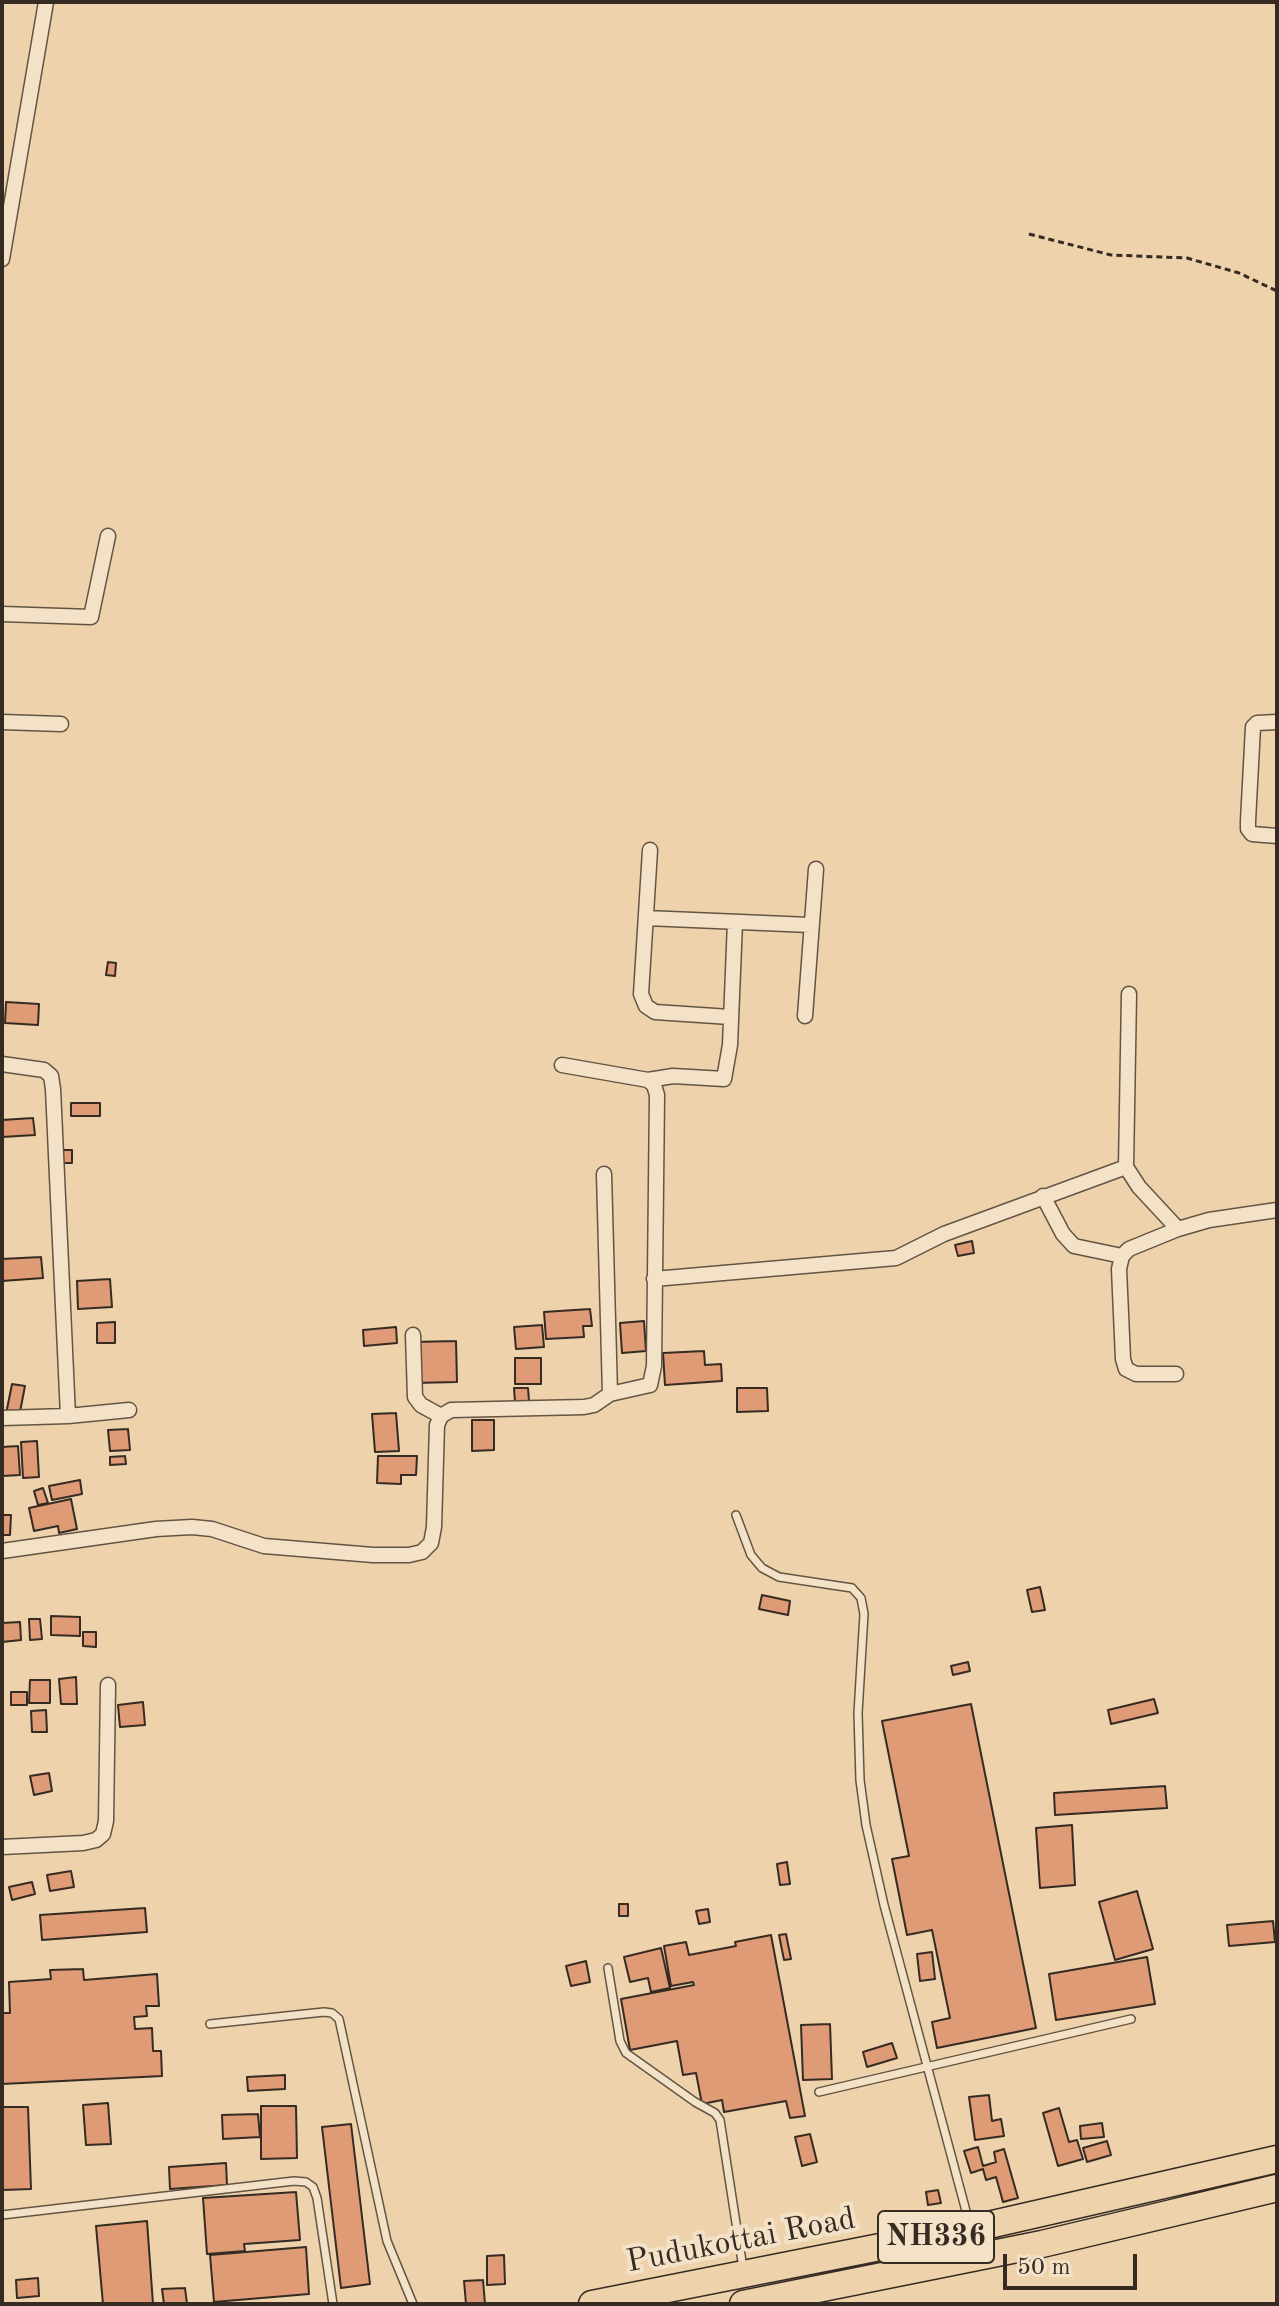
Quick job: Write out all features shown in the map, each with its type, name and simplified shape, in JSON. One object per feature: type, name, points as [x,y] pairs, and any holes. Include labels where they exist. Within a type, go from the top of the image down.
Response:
[{"type":"highway","name":"Pudukottai Road","points":[[592,2304],[971,2229],[1277,2159]]},
{"type":"highway","name":"Pudukottai Road","points":[[743,2304],[806,2298],[1277,2188]]},
{"type":"street","points":[[2,259],[46,2]]},
{"type":"street","points":[[2,614],[91,617],[108,536]]},
{"type":"street","points":[[2,722],[61,724]]},
{"type":"street","points":[[1277,722],[1257,723],[1253,727],[1248,829],[1252,834],[1277,836]]},
{"type":"street","points":[[650,850],[641,994],[646,1006],[655,1012],[730,1017]]},
{"type":"street","points":[[805,1016],[816,869]]},
{"type":"street","points":[[646,918],[810,925]]},
{"type":"street","points":[[562,1065],[648,1080],[673,1076],[724,1079],[730,1045],[735,922]]},
{"type":"street","points":[[1129,994],[1126,1167],[1139,1187],[1178,1229]]},
{"type":"street","points":[[2,1064],[44,1070],[51,1076],[68,1416]]},
{"type":"street","points":[[2,1551],[156,1529],[192,1527],[212,1529],[264,1546],[373,1555],[422,1552],[431,1543],[434,1527],[437,1425],[441,1416],[451,1410],[584,1407],[594,1405],[610,1394],[650,1385],[654,1366],[657,1095],[654,1085],[648,1080]]},
{"type":"street","points":[[654,1279],[896,1258],[944,1234],[1126,1167]]},
{"type":"street","points":[[604,1174],[610,1394]]},
{"type":"street","points":[[1043,1196],[1063,1234],[1074,1246],[1122,1256]]},
{"type":"street","points":[[1176,1374],[1136,1374],[1126,1369],[1119,1269],[1122,1256],[1129,1249],[1178,1229],[1209,1220],[1277,1210]]},
{"type":"street","points":[[413,1335],[415,1397],[421,1405],[441,1416]]},
{"type":"street","points":[[2,1418],[129,1410]]},
{"type":"street","points":[[2,1847],[83,1843],[96,1840],[103,1834],[106,1821],[108,1685]]},
{"type":"lane","points":[[736,1515],[751,1555],[762,1568],[779,1577],[852,1588],[861,1598],[864,1614],[858,1713],[862,1795],[884,1905],[979,2258]]},
{"type":"lane","points":[[608,1968],[620,2041],[626,2053],[715,2113],[720,2120],[744,2276]]},
{"type":"lane","points":[[210,2024],[324,2012],[332,2013],[339,2019],[387,2241],[413,2304]]},
{"type":"lane","points":[[819,2092],[1131,2019]]},
{"type":"lane","points":[[2,2215],[306,2182],[313,2187],[317,2198],[333,2304]]},
{"type":"path","points":[[1029,234],[1111,255],[1187,258],[1239,273],[1277,291]]},
{"type":"building","points":[[108,962],[116,963],[115,976],[106,975]]},
{"type":"building","points":[[6,1002],[39,1004],[38,1025],[5,1023]]},
{"type":"building","points":[[71,1103],[100,1103],[100,1116],[71,1116]]},
{"type":"building","points":[[33,1118],[35,1135],[2,1137],[2,1120]]},
{"type":"building","points":[[59,1150],[72,1150],[72,1163],[59,1163]]},
{"type":"building","points":[[972,1241],[974,1253],[958,1256],[955,1245]]},
{"type":"building","points":[[41,1257],[43,1278],[2,1281],[2,1259]]},
{"type":"building","points":[[110,1279],[112,1307],[78,1309],[77,1281]]},
{"type":"building","points":[[590,1309],[592,1326],[583,1326],[584,1337],[546,1339],[544,1312]]},
{"type":"building","points":[[644,1321],[646,1351],[622,1353],[620,1323]]},
{"type":"building","points":[[115,1322],[115,1343],[97,1343],[97,1323]]},
{"type":"building","points":[[542,1325],[544,1347],[516,1349],[514,1327]]},
{"type":"building","points":[[396,1327],[397,1343],[364,1346],[363,1330]]},
{"type":"building","points":[[456,1341],[457,1382],[414,1383],[413,1342]]},
{"type":"building","points":[[704,1351],[705,1365],[721,1364],[722,1381],[665,1385],[663,1353]]},
{"type":"building","points":[[515,1358],[541,1358],[541,1384],[515,1384]]},
{"type":"building","points":[[12,1384],[25,1386],[19,1417],[6,1414]]},
{"type":"building","points":[[514,1388],[528,1388],[529,1401],[515,1402]]},
{"type":"building","points":[[737,1388],[767,1388],[768,1411],[737,1412]]},
{"type":"building","points":[[396,1413],[399,1451],[375,1452],[372,1414]]},
{"type":"building","points":[[472,1420],[494,1420],[494,1450],[472,1451]]},
{"type":"building","points":[[128,1429],[130,1450],[110,1451],[108,1430]]},
{"type":"building","points":[[37,1441],[39,1477],[23,1478],[21,1442]]},
{"type":"building","points":[[18,1446],[20,1475],[2,1476],[2,1447]]},
{"type":"building","points":[[125,1456],[126,1464],[110,1465],[110,1457]]},
{"type":"building","points":[[378,1456],[417,1456],[416,1475],[401,1475],[401,1484],[377,1483]]},
{"type":"building","points":[[80,1480],[82,1494],[52,1500],[49,1486]]},
{"type":"building","points":[[43,1488],[48,1503],[38,1505],[34,1491]]},
{"type":"building","points":[[71,1499],[77,1529],[59,1533],[58,1526],[34,1531],[29,1508]]},
{"type":"building","points":[[2,1515],[11,1515],[10,1535],[2,1535]]},
{"type":"building","points":[[1040,1587],[1045,1610],[1032,1612],[1027,1590]]},
{"type":"building","points":[[762,1595],[790,1601],[788,1615],[759,1609]]},
{"type":"building","points":[[51,1616],[80,1617],[80,1636],[51,1635]]},
{"type":"building","points":[[29,1619],[40,1619],[42,1639],[30,1640]]},
{"type":"building","points":[[20,1622],[21,1640],[2,1642],[2,1623]]},
{"type":"building","points":[[83,1632],[96,1632],[96,1647],[83,1646]]},
{"type":"building","points":[[968,1662],[970,1671],[953,1675],[951,1666]]},
{"type":"building","points":[[76,1677],[77,1704],[61,1704],[59,1679]]},
{"type":"building","points":[[30,1680],[50,1680],[50,1703],[29,1703]]},
{"type":"building","points":[[11,1692],[27,1692],[27,1705],[11,1705]]},
{"type":"building","points":[[1154,1699],[1158,1713],[1111,1724],[1108,1710]]},
{"type":"building","points":[[143,1702],[145,1725],[120,1727],[118,1705]]},
{"type":"building","points":[[971,1704],[1036,2028],[937,2048],[932,2022],[950,2018],[932,1930],[907,1935],[892,1859],[909,1856],[882,1721]]},
{"type":"building","points":[[46,1710],[47,1732],[32,1732],[31,1711]]},
{"type":"building","points":[[49,1773],[52,1791],[34,1795],[30,1776]]},
{"type":"building","points":[[1165,1786],[1167,1808],[1055,1815],[1054,1793]]},
{"type":"building","points":[[1072,1825],[1075,1885],[1040,1888],[1036,1828]]},
{"type":"building","points":[[787,1862],[790,1884],[780,1885],[777,1864]]},
{"type":"building","points":[[71,1871],[74,1887],[50,1891],[47,1875]]},
{"type":"building","points":[[32,1882],[35,1894],[12,1900],[9,1887]]},
{"type":"building","points":[[1137,1891],[1153,1949],[1115,1960],[1099,1902]]},
{"type":"building","points":[[619,1904],[628,1904],[628,1916],[619,1916]]},
{"type":"building","points":[[145,1908],[147,1932],[42,1940],[40,1915]]},
{"type":"building","points":[[708,1909],[710,1922],[699,1924],[696,1911]]},
{"type":"building","points":[[1273,1921],[1275,1942],[1229,1946],[1227,1925]]},
{"type":"building","points":[[786,1934],[791,1959],[784,1960],[779,1935]]},
{"type":"building","points":[[771,1935],[805,2116],[790,2118],[786,2101],[724,2112],[722,2100],[702,2104],[696,2073],[683,2075],[677,2041],[630,2050],[621,1999],[694,1985],[693,1982],[671,1986],[664,1946],[686,1942],[689,1955]]},
{"type":"building","points":[[661,1948],[670,1988],[651,1992],[648,1978],[630,1982],[624,1957]]},
{"type":"building","points":[[932,1952],[935,1979],[920,1981],[917,1954]]},
{"type":"building","points":[[1147,1957],[1155,2004],[1056,2020],[1049,1974]]},
{"type":"building","points":[[586,1961],[590,1982],[571,1986],[566,1966]]},
{"type":"building","points":[[83,1969],[84,1980],[157,1974],[159,2006],[146,2006],[147,2016],[134,2017],[135,2029],[152,2028],[153,2051],[161,2051],[162,2076],[2,2084],[2,2013],[10,2013],[9,1982],[51,1979],[50,1970]]},
{"type":"building","points":[[830,2024],[832,2079],[803,2080],[801,2025]]},
{"type":"building","points":[[892,2043],[897,2058],[867,2067],[863,2052]]},
{"type":"building","points":[[285,2075],[285,2089],[248,2091],[247,2077]]},
{"type":"building","points":[[989,2095],[992,2121],[1001,2119],[1004,2136],[975,2140],[969,2097]]},
{"type":"building","points":[[108,2103],[111,2144],[86,2145],[83,2105]]},
{"type":"building","points":[[261,2106],[296,2106],[297,2158],[261,2159]]},
{"type":"building","points":[[2,2107],[28,2107],[31,2189],[2,2190]]},
{"type":"building","points":[[1059,2108],[1069,2142],[1077,2140],[1083,2159],[1058,2166],[1043,2113]]},
{"type":"building","points":[[258,2114],[260,2137],[223,2139],[222,2115]]},
{"type":"building","points":[[1102,2123],[1104,2137],[1081,2139],[1080,2126]]},
{"type":"building","points":[[351,2124],[370,2284],[341,2288],[322,2127]]},
{"type":"building","points":[[810,2134],[817,2162],[802,2166],[795,2137]]},
{"type":"building","points":[[1107,2141],[1111,2155],[1087,2162],[1083,2148]]},
{"type":"building","points":[[978,2147],[983,2166],[996,2162],[994,2152],[1004,2149],[1018,2198],[1003,2202],[996,2177],[986,2180],[983,2169],[971,2173],[964,2151]]},
{"type":"building","points":[[226,2163],[227,2185],[170,2189],[169,2167]]},
{"type":"building","points":[[938,2190],[941,2203],[928,2205],[926,2192]]},
{"type":"building","points":[[296,2192],[300,2240],[244,2244],[245,2251],[207,2254],[203,2198]]},
{"type":"building","points":[[147,2221],[153,2304],[103,2304],[96,2226]]},
{"type":"building","points":[[306,2247],[309,2294],[214,2302],[210,2255]]},
{"type":"building","points":[[504,2255],[505,2284],[487,2285],[487,2256]]},
{"type":"building","points":[[38,2278],[39,2296],[17,2298],[16,2280]]},
{"type":"building","points":[[483,2280],[485,2304],[466,2304],[464,2281]]},
{"type":"building","points":[[185,2288],[187,2304],[164,2304],[162,2289]]}]
